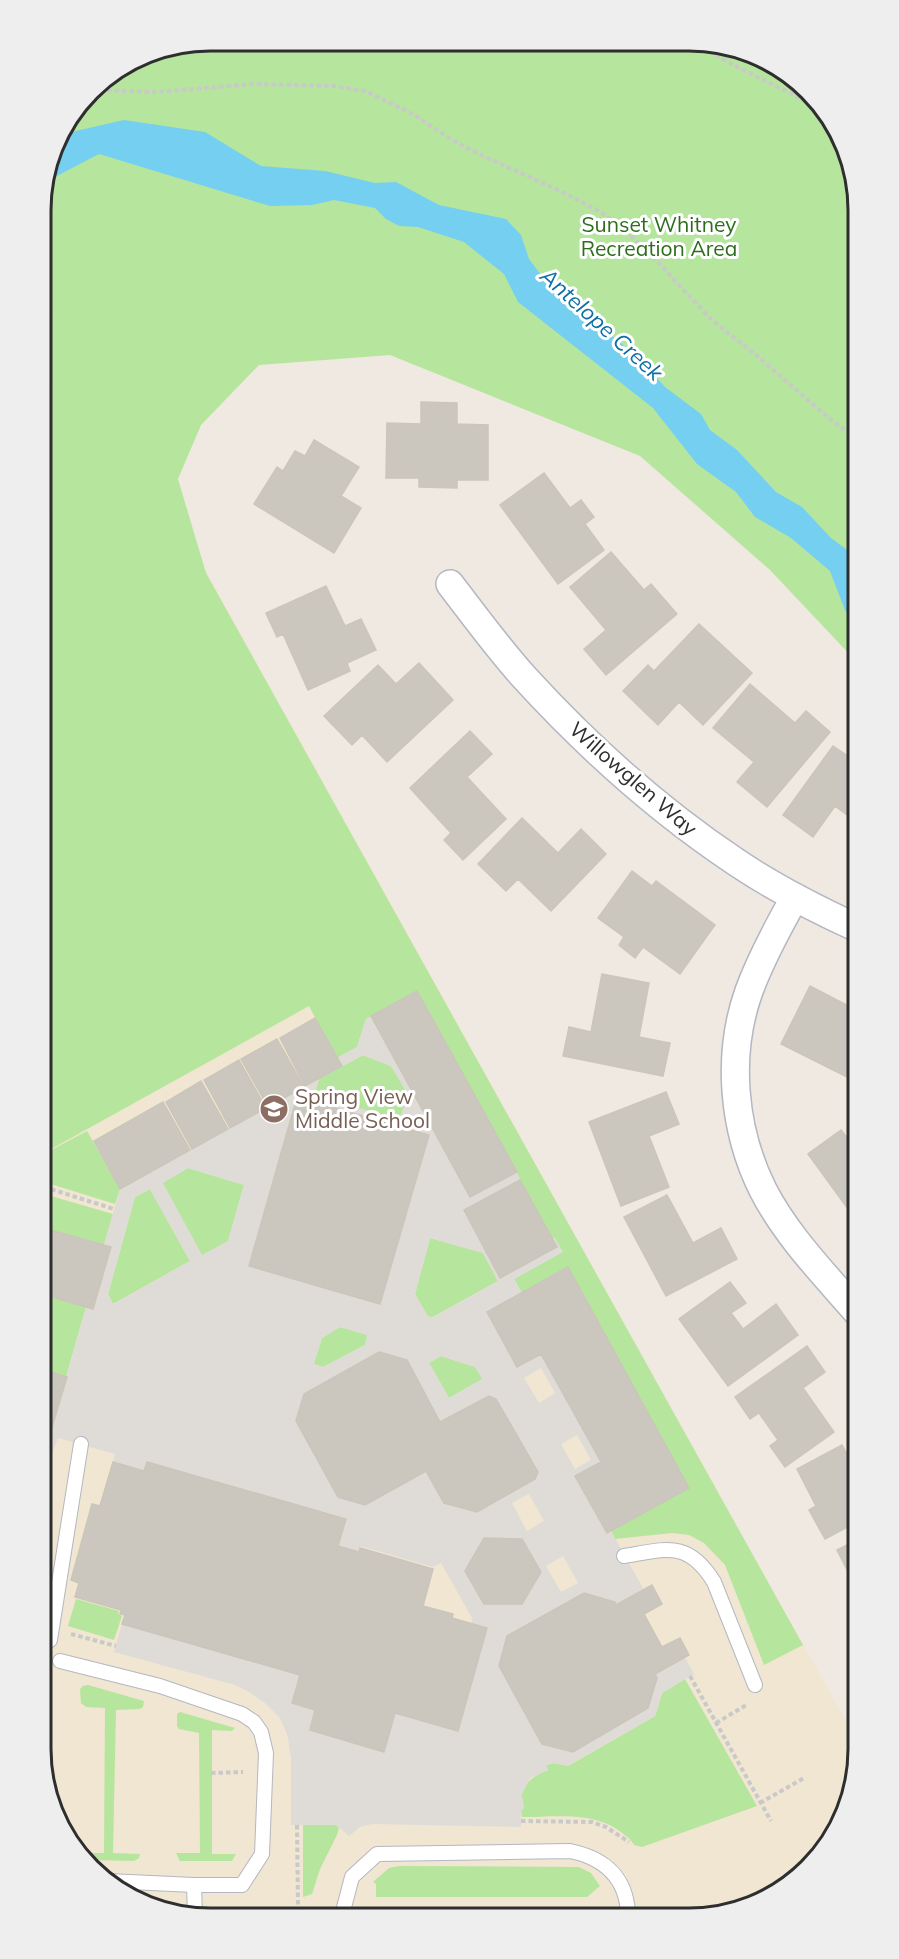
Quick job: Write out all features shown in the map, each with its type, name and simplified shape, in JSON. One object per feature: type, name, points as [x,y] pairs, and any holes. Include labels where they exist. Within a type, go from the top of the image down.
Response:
[{"type":"street","name":"Willowglen Way","points":[[450,584],[522,675],[568,724],[616,768],[681,823],[737,862],[795,897],[848,924]]},
{"type":"street","points":[[795,897],[770,943],[748,992],[737,1036],[736,1094],[745,1146],[764,1191],[790,1232],[848,1302]]},
{"type":"lane","points":[[51,1636],[81,1444]]},
{"type":"lane","points":[[624,1556],[678,1550],[692,1556],[705,1567],[714,1582],[755,1685]]},
{"type":"lane","points":[[60,1660],[160,1686],[242,1714],[254,1722],[261,1732],[266,1753],[262,1854],[242,1885],[123,1882]]},
{"type":"lane","points":[[344,1908],[352,1877],[378,1854],[570,1851],[588,1854],[608,1868],[627,1896],[628,1908]]},
{"type":"lane","points":[[194,1885],[195,1907]]},
{"type":"path","points":[[712,53],[801,98]]},
{"type":"path","points":[[106,90],[158,92],[253,84],[334,86],[365,91],[411,113],[454,141],[483,156],[601,212],[628,233],[658,262],[714,322],[848,432]]},
{"type":"path","points":[[51,1189],[114,1209]]},
{"type":"path","points":[[51,1636],[73,1634],[116,1646]]},
{"type":"path","points":[[690,1676],[771,1821]]},
{"type":"path","points":[[716,1723],[752,1702]]},
{"type":"path","points":[[211,1773],[265,1772]]},
{"type":"path","points":[[760,1803],[804,1778]]},
{"type":"path","points":[[521,1821],[592,1822],[606,1827],[629,1842]]},
{"type":"path","points":[[297,1825],[298,1905]]},
{"type":"shaded area","name":"Spring View Middle School","points":[[51,358],[95,372],[848,1725],[848,1759],[843,1790],[827,1828],[815,1846],[786,1875],[750,1896],[730,1903],[689,1908],[200,1908],[159,1900],[140,1892],[113,1875],[84,1846],[63,1810],[56,1790],[51,1749]]},
{"type":"shaded area","points":[[371,1016],[470,1197],[517,1172],[520,1180],[464,1210],[500,1278],[556,1248],[552,1239],[555,1238],[563,1252],[514,1279],[522,1293],[487,1312],[517,1367],[541,1354],[601,1462],[576,1476],[607,1533],[611,1531],[644,1590],[616,1605],[615,1602],[584,1593],[507,1636],[499,1666],[542,1743],[573,1752],[648,1709],[657,1678],[655,1674],[685,1657],[694,1674],[662,1693],[655,1716],[567,1766],[554,1763],[546,1765],[548,1770],[530,1778],[520,1798],[523,1798],[524,1809],[521,1810],[521,1827],[372,1824],[360,1827],[349,1836],[336,1825],[291,1825],[291,1759],[288,1737],[280,1718],[265,1703],[235,1685],[114,1652],[122,1624],[300,1675],[292,1703],[315,1710],[310,1730],[384,1752],[395,1713],[458,1731],[487,1628],[471,1624],[472,1618],[441,1563],[433,1567],[360,1546],[359,1552],[338,1546],[346,1518],[148,1462],[144,1471],[113,1462],[115,1454],[58,1438],[51,1453],[51,1431],[86,1307],[93,1309],[111,1248],[104,1245],[120,1189],[319,1079],[314,1096],[399,1119],[409,1096],[391,1066],[363,1055],[342,1066],[337,1058],[357,1047],[366,1019]],"holes":[[[188,1168],[244,1185],[228,1241],[202,1255],[163,1183]],[[150,1189],[190,1261],[113,1304],[108,1294],[135,1197]],[[430,1238],[483,1253],[498,1281],[432,1318],[428,1317],[415,1294]],[[340,1327],[367,1335],[365,1345],[323,1367],[314,1364],[322,1338]],[[379,1352],[407,1360],[440,1422],[489,1396],[496,1399],[538,1472],[535,1479],[477,1512],[444,1503],[426,1471],[296,1421],[304,1394]],[[441,1356],[475,1367],[482,1379],[449,1398],[429,1363]],[[541,1368],[555,1393],[539,1403],[524,1378]],[[577,1435],[591,1460],[575,1469],[561,1444]],[[529,1494],[544,1521],[527,1531],[512,1503]],[[484,1539],[522,1539],[541,1572],[522,1604],[484,1604]],[[563,1556],[578,1583],[561,1592],[546,1566]]]},
{"type":"green space","name":"Sunset Whitney Recreation Area","points":[[200,51],[699,51],[740,59],[759,67],[794,91],[815,113],[836,149],[847,190],[848,653],[770,570],[640,456],[390,355],[259,365],[201,425],[178,479],[206,573],[803,1645],[764,1665],[725,1565],[704,1543],[689,1535],[672,1533],[615,1539],[611,1531],[689,1488],[568,1268],[522,1293],[514,1279],[562,1252],[554,1238],[552,1239],[417,991],[366,1019],[357,1047],[337,1058],[309,1006],[51,1149],[51,200],[54,179],[63,149],[72,131],[91,105],[122,78],[159,59]]},
{"type":"green space","points":[[363,1055],[391,1066],[409,1096],[399,1120],[314,1096],[319,1079]]},
{"type":"green space","points":[[87,1131],[120,1189],[115,1204],[51,1184],[51,1150]]},
{"type":"green space","points":[[188,1168],[244,1185],[228,1241],[202,1256],[162,1183]]},
{"type":"green space","points":[[150,1189],[190,1261],[113,1304],[108,1294],[135,1197]]},
{"type":"green space","points":[[51,1196],[113,1214],[104,1245],[51,1230]]},
{"type":"green space","points":[[430,1238],[483,1253],[498,1281],[431,1318],[428,1317],[415,1294]]},
{"type":"green space","points":[[51,1297],[86,1307],[66,1377],[52,1373],[51,1376]]},
{"type":"green space","points":[[340,1327],[368,1335],[365,1345],[323,1367],[313,1364],[322,1338]]},
{"type":"green space","points":[[441,1356],[475,1367],[483,1379],[449,1398],[429,1363]]},
{"type":"green space","points":[[76,1599],[119,1611],[118,1614],[122,1616],[114,1640],[68,1626]]},
{"type":"green space","points":[[685,1679],[757,1806],[642,1847],[634,1845],[630,1839],[610,1825],[587,1818],[522,1817],[521,1800],[524,1787],[533,1778],[548,1770],[546,1765],[554,1763],[568,1766],[655,1716],[662,1693]]},
{"type":"green space","points":[[88,1685],[144,1701],[140,1709],[116,1710],[113,1853],[140,1854],[139,1858],[134,1861],[97,1860],[91,1853],[104,1853],[105,1708],[86,1707],[81,1703],[80,1689]]},
{"type":"green space","points":[[180,1712],[235,1728],[232,1731],[212,1730],[212,1854],[236,1854],[232,1861],[180,1861],[176,1853],[200,1853],[199,1733],[179,1729],[177,1714]]},
{"type":"green space","points":[[303,1825],[336,1825],[339,1828],[320,1869],[312,1894],[303,1897]]},
{"type":"green space","points":[[399,1866],[579,1867],[591,1873],[600,1886],[587,1897],[376,1897],[376,1884],[373,1882],[389,1868]]},
{"type":"water","points":[[124,120],[205,132],[261,166],[325,171],[375,183],[396,182],[439,205],[506,219],[521,235],[529,259],[544,279],[641,360],[665,387],[701,414],[710,430],[737,450],[776,492],[802,507],[831,538],[848,551],[848,615],[830,571],[791,538],[755,517],[736,492],[697,464],[653,408],[518,302],[504,274],[464,242],[418,227],[399,226],[386,219],[375,208],[334,200],[312,205],[270,206],[99,154],[54,177],[59,159],[72,132]]},
{"type":"building","points":[[421,402],[457,403],[457,424],[488,425],[488,480],[457,480],[457,488],[419,487],[419,478],[386,478],[387,423],[421,424]]},
{"type":"building","points":[[314,440],[359,467],[341,496],[361,508],[334,553],[254,504],[277,467],[283,471],[295,451],[305,456]]},
{"type":"building","points":[[544,473],[570,508],[581,500],[594,517],[585,524],[604,550],[558,584],[500,505]]},
{"type":"building","points":[[611,552],[644,590],[651,584],[677,614],[606,675],[584,649],[606,630],[570,587]]},
{"type":"building","points":[[326,586],[345,626],[361,619],[376,650],[347,663],[350,671],[308,690],[283,634],[277,637],[266,613]]},
{"type":"building","points":[[699,624],[752,673],[703,725],[679,702],[658,725],[623,691],[648,665],[654,671]]},
{"type":"building","points":[[419,663],[453,700],[387,762],[362,735],[352,745],[324,716],[378,665],[396,684]]},
{"type":"building","points":[[750,684],[795,723],[806,711],[830,732],[767,807],[737,782],[754,762],[713,728]]},
{"type":"building","points":[[470,731],[492,754],[467,777],[506,819],[463,860],[444,840],[451,833],[410,788]]},
{"type":"building","points":[[833,746],[848,756],[848,816],[835,806],[813,837],[783,815]]},
{"type":"building","points":[[522,818],[558,853],[581,829],[606,854],[551,911],[518,879],[506,891],[478,864]]},
{"type":"building","points":[[632,871],[652,886],[656,881],[715,925],[680,974],[643,947],[635,958],[619,945],[624,937],[598,918]]},
{"type":"building","points":[[602,974],[649,983],[639,1037],[670,1043],[663,1076],[563,1056],[569,1027],[591,1032]]},
{"type":"building","points":[[810,986],[848,1006],[848,1078],[781,1044]]},
{"type":"building","points":[[417,991],[517,1172],[470,1197],[371,1016]]},
{"type":"building","points":[[315,1018],[342,1066],[305,1086],[280,1038]]},
{"type":"building","points":[[277,1039],[304,1087],[268,1107],[241,1059]]},
{"type":"building","points":[[239,1060],[266,1108],[230,1128],[204,1080]]},
{"type":"building","points":[[201,1081],[228,1129],[192,1149],[166,1102]]},
{"type":"building","points":[[666,1092],[679,1124],[649,1136],[669,1187],[621,1206],[589,1122]]},
{"type":"building","points":[[297,1097],[429,1135],[380,1304],[249,1266]]},
{"type":"building","points":[[163,1102],[190,1150],[120,1189],[94,1141]]},
{"type":"building","points":[[841,1130],[848,1139],[848,1209],[808,1154]]},
{"type":"building","points":[[520,1180],[557,1247],[500,1278],[464,1210]]},
{"type":"building","points":[[667,1195],[693,1243],[721,1228],[737,1259],[666,1296],[624,1217]]},
{"type":"building","points":[[51,1230],[111,1247],[93,1309],[51,1297]]},
{"type":"building","points":[[568,1267],[689,1488],[607,1533],[575,1476],[601,1462],[541,1354],[517,1367],[487,1312]]},
{"type":"building","points":[[730,1282],[746,1303],[731,1313],[743,1329],[776,1304],[798,1335],[728,1386],[679,1319]]},
{"type":"building","points":[[807,1346],[825,1372],[803,1388],[834,1432],[785,1467],[770,1446],[778,1440],[759,1413],[750,1419],[735,1397]]},
{"type":"building","points":[[379,1352],[407,1360],[440,1422],[489,1396],[496,1399],[538,1472],[535,1479],[477,1512],[444,1503],[426,1471],[365,1505],[338,1497],[296,1421],[304,1394]]},
{"type":"building","points":[[51,1372],[67,1377],[51,1431]]},
{"type":"building","points":[[842,1445],[848,1456],[848,1527],[825,1539],[809,1510],[816,1506],[797,1469]]},
{"type":"building","points":[[113,1462],[144,1471],[147,1462],[346,1519],[338,1546],[359,1552],[360,1548],[433,1569],[423,1606],[453,1614],[452,1618],[487,1628],[458,1731],[395,1713],[384,1752],[310,1730],[315,1710],[292,1703],[300,1675],[122,1624],[125,1615],[120,1614],[121,1610],[75,1597],[79,1583],[71,1580],[92,1504],[100,1506]]},
{"type":"building","points":[[484,1538],[522,1539],[541,1572],[522,1604],[484,1604],[465,1571]]},
{"type":"building","points":[[848,1544],[848,1571],[837,1550]]},
{"type":"building","points":[[652,1585],[662,1604],[644,1614],[662,1647],[680,1638],[689,1655],[655,1674],[657,1678],[648,1708],[573,1752],[542,1744],[499,1666],[507,1636],[584,1593],[615,1602],[616,1605]]},
{"type":"place","name":"Spring View Middle School","points":[[274,1109]]},
{"type":"water label","name":"Antelope Creek","points":[[602,324]]}]
